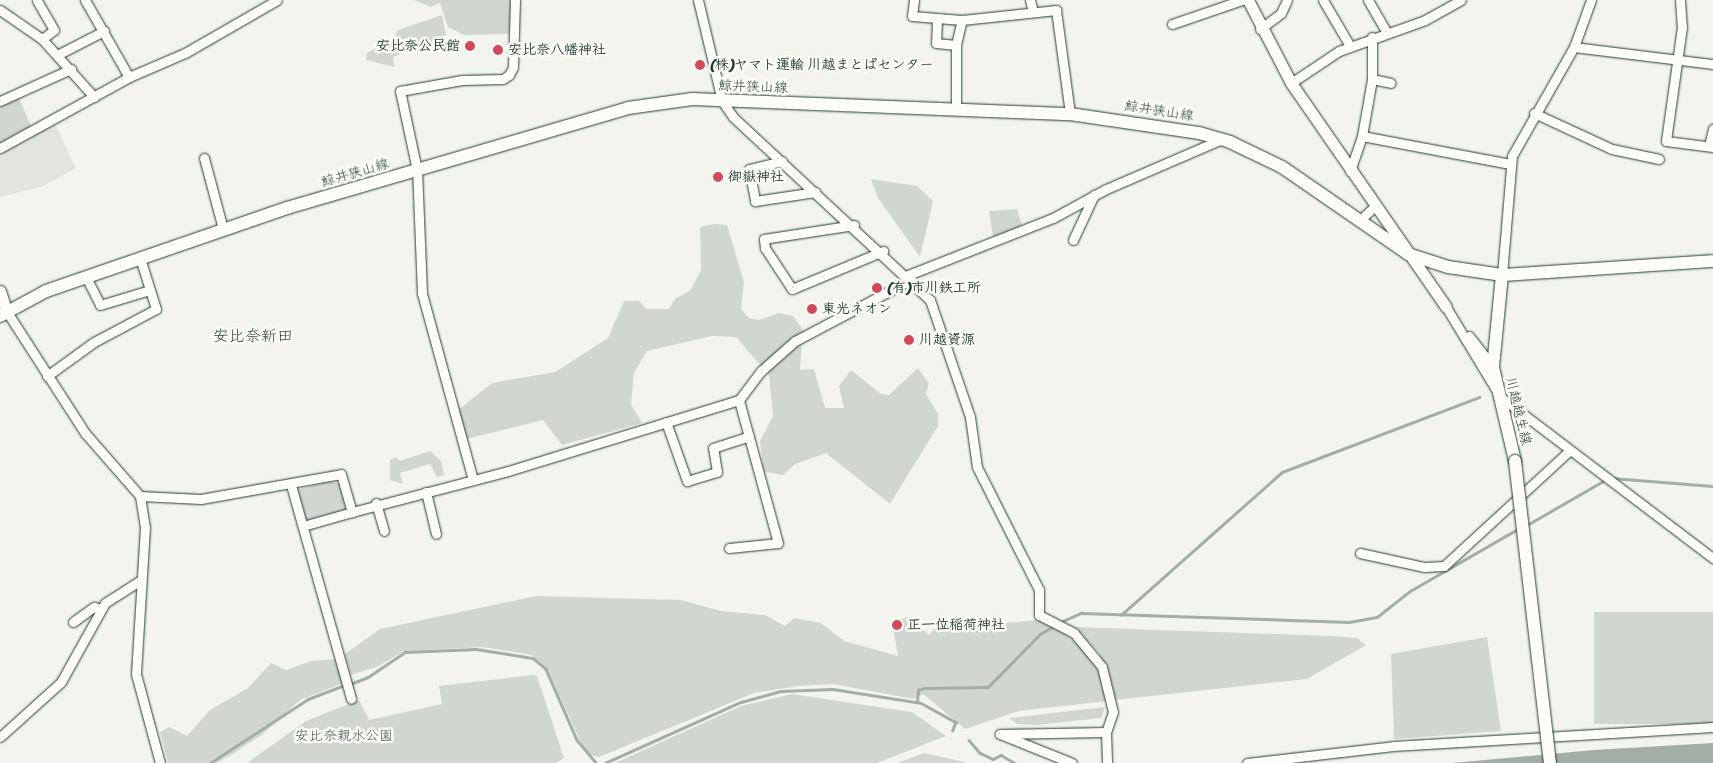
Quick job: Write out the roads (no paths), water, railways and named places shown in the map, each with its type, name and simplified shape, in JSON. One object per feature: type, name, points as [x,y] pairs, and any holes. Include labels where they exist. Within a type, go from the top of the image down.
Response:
[{"type":"main road","name":"鯨井狭山線","points":[[3,314],[46,290],[223,229],[628,108],[692,99],[1070,114],[1222,139],[1282,168],[1408,254],[1448,267],[1502,275]]},
{"type":"main road","points":[[1502,275],[1713,261]]},
{"type":"main road","name":"川越越生線","points":[[1502,275],[1493,367],[1496,391],[1515,461],[1550,763]]},
{"type":"street","points":[[37,0],[54,30],[42,39]]},
{"type":"street","points":[[85,0],[130,77]]},
{"type":"street","points":[[0,148],[130,77],[186,53],[277,0]]},
{"type":"street","points":[[473,480],[422,293],[417,170],[400,90],[462,80],[503,80],[509,75],[513,67],[515,0]]},
{"type":"street","points":[[698,0],[722,101],[815,192],[883,251],[930,300],[970,417],[977,467],[1039,590],[1039,615],[1074,633],[1102,667],[1112,712],[1106,732],[1106,763]]},
{"type":"street","points":[[914,0],[912,16],[962,20],[1056,10],[1070,114]]},
{"type":"street","points":[[1030,0],[1033,12]]},
{"type":"street","points":[[1172,24],[1242,0]]},
{"type":"street","points":[[1248,0],[1260,29],[1291,83],[1408,254],[1493,367]]},
{"type":"street","points":[[1260,29],[1281,12],[1287,0]]},
{"type":"street","points":[[1323,0],[1350,46]]},
{"type":"street","points":[[1368,0],[1386,31]]},
{"type":"street","points":[[1291,83],[1350,46],[1386,31],[1425,20],[1451,3],[1461,0]]},
{"type":"street","points":[[1502,275],[1510,164],[1534,112],[1574,47],[1591,0]]},
{"type":"street","points":[[1680,0],[1677,60],[1666,141],[1711,147],[1713,128]]},
{"type":"street","points":[[0,10],[42,39],[71,69],[94,97]]},
{"type":"street","points":[[937,18],[936,43],[956,45]]},
{"type":"street","points":[[956,109],[956,45],[962,20]]},
{"type":"street","points":[[58,55],[104,31]]},
{"type":"street","points":[[1350,171],[1362,136],[1372,79],[1372,37]]},
{"type":"street","points":[[1574,47],[1713,64]]},
{"type":"street","points":[[0,101],[71,69]]},
{"type":"street","points":[[1372,79],[1391,83]]},
{"type":"street","points":[[1534,112],[1612,150],[1659,159]]},
{"type":"street","points":[[1362,136],[1510,164]]},
{"type":"street","points":[[303,526],[376,503],[473,480],[738,400],[761,372],[795,341],[910,277],[1053,218],[1094,195],[1222,139]]},
{"type":"street","points":[[204,158],[223,229]]},
{"type":"street","points":[[782,161],[749,169],[755,201],[815,192]]},
{"type":"street","points":[[1074,240],[1094,195]]},
{"type":"street","points":[[1360,220],[1375,206]]},
{"type":"street","points":[[854,225],[764,239],[765,248],[792,289],[883,251]]},
{"type":"street","points":[[47,376],[94,342],[156,309],[140,258]]},
{"type":"street","points":[[86,277],[100,305],[150,290]]},
{"type":"street","points":[[0,291],[3,314],[96,448],[140,496],[145,527],[136,674],[160,763]]},
{"type":"street","points":[[1446,307],[1496,391],[1570,450],[1713,558]]},
{"type":"street","points":[[729,548],[778,543],[738,400]]},
{"type":"street","points":[[666,422],[687,481],[717,472],[713,448],[749,436]]},
{"type":"street","points":[[1360,553],[1424,567],[1444,566],[1570,450]]},
{"type":"street","points":[[140,496],[201,499],[292,485],[340,474],[352,512]]},
{"type":"street","points":[[292,485],[350,695]]},
{"type":"street","points":[[426,492],[436,534]]},
{"type":"street","points":[[376,503],[384,531]]},
{"type":"street","points":[[0,737],[61,682],[100,609],[141,580]]},
{"type":"street","points":[[73,622],[94,607],[100,609]]},
{"type":"street","points":[[1248,763],[1393,746],[1713,727]]},
{"type":"street","points":[[1072,763],[1000,734],[1106,732]]},
{"type":"waterway","points":[[1121,615],[1282,472],[1479,397]]},
{"type":"waterway","points":[[1612,478],[1713,486]]},
{"type":"waterway","points":[[1527,525],[1605,480]]},
{"type":"waterway","points":[[1063,621],[1081,613],[1349,622],[1377,617],[1410,591],[1518,529]]},
{"type":"waterway","points":[[926,688],[988,687],[1040,634],[1054,626]]},
{"type":"waterway","points":[[350,684],[368,677],[405,652],[476,649],[533,658],[546,669],[577,740],[596,763]]},
{"type":"waterway","points":[[210,763],[308,699],[344,685]]},
{"type":"waterway","points":[[917,702],[918,690],[925,688]]},
{"type":"waterway","points":[[605,763],[741,702],[781,691],[833,689],[921,703]]},
{"type":"waterway","points":[[923,704],[956,722],[953,730]]},
{"type":"waterway","points":[[969,740],[980,753],[993,759],[1001,755],[1015,763]]},
{"type":"place","name":"安比奈公民館","points":[[470,46]]},
{"type":"place","name":"安比奈八幡神社","points":[[498,50]]},
{"type":"place","name":"(株)ヤマト運輸 川越まとばセンター","points":[[700,65]]},
{"type":"place","name":"御嶽神社","points":[[718,177]]},
{"type":"place","name":"(有)市川鉄工所","points":[[877,288]]},
{"type":"place","name":"東光ネオン","points":[[812,309]]},
{"type":"place","name":"川越資源","points":[[909,340]]},
{"type":"place","name":"正一位稲荷神社","points":[[897,625]]},
{"type":"district","name":"安比奈新田","points":[[253,336]]},
{"type":"park label","name":"安比奈親水公園","points":[[344,736]]}]
